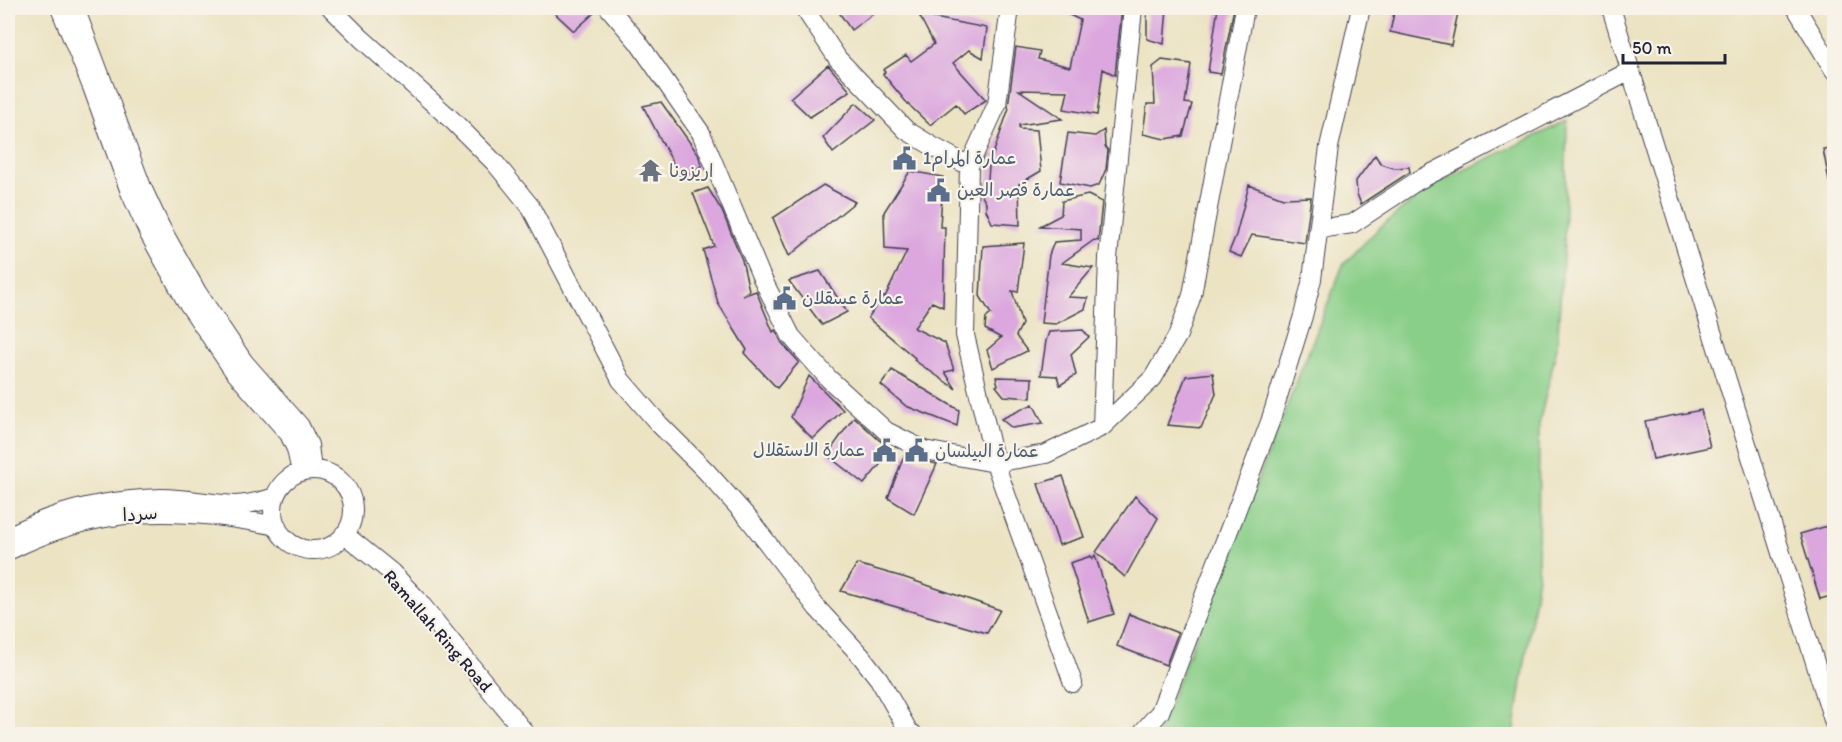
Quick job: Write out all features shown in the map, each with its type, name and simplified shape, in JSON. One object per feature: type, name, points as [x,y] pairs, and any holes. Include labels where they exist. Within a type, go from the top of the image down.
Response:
[{"type":"street","points":[[60,8],[129,192],[149,234],[185,299],[233,370],[289,434],[306,471]]},
{"type":"street","points":[[75,8],[142,187],[161,228],[197,292],[244,362],[300,426],[309,445],[306,471]]},
{"type":"street","points":[[331,8],[461,129],[495,163],[530,206],[621,380],[659,424],[749,519],[817,608],[879,679],[909,732],[913,735]]},
{"type":"street","points":[[609,8],[638,42],[700,133],[761,276],[791,336],[829,379],[886,431],[924,450],[995,463],[1046,454],[1101,426],[1153,378],[1178,335],[1192,295],[1245,8]]},
{"type":"street","points":[[804,8],[838,59],[906,130],[969,166]]},
{"type":"street","points":[[1010,8],[997,104],[969,166],[965,334],[995,463],[1073,683]]},
{"type":"street","points":[[1101,426],[1108,258],[1133,8]]},
{"type":"street","points":[[1141,735],[1160,712],[1269,423],[1303,316],[1312,279],[1329,147],[1361,8]]},
{"type":"street","points":[[1611,8],[1834,723]]},
{"type":"street","points":[[1796,8],[1834,70]]},
{"type":"street","points":[[1319,229],[1352,224],[1417,181],[1630,71]]},
{"type":"street","points":[[306,471],[333,476],[348,492],[351,499],[352,514],[344,534],[333,544],[312,549],[291,543],[277,526],[273,512],[275,497],[282,484],[306,471]]},
{"type":"street","name":"سردا","points":[[8,536],[50,517],[126,501],[161,498],[189,499],[234,505],[275,497]]},
{"type":"street","name":"سردا","points":[[8,551],[38,536],[68,526],[134,513],[233,517],[277,526]]},
{"type":"street","name":"Ramallah Ring Road","points":[[344,534],[390,572],[416,598],[526,735]]},
{"type":"green space","points":[[1567,121],[1564,243],[1557,347],[1539,424],[1538,576],[1514,734],[1157,734],[1343,265],[1378,229],[1433,185]]},
{"type":"building","points":[[549,8],[588,8],[594,13],[574,31]]},
{"type":"building","points":[[836,8],[881,8],[851,30]]},
{"type":"building","points":[[1055,8],[1122,8],[1115,75],[1103,69],[1097,115],[1064,109],[1068,91],[1019,90],[1062,119],[1019,125],[1019,129],[1037,130],[1041,171],[1019,184],[1020,225],[992,223],[986,210],[986,203],[980,193],[987,191],[989,166],[1009,108],[1016,47],[1040,51],[1038,59],[1070,67],[1080,20]]},
{"type":"building","points":[[1147,8],[1167,8],[1164,44],[1147,39]]},
{"type":"building","points":[[1218,8],[1234,8],[1221,74],[1208,72]]},
{"type":"building","points":[[1395,8],[1459,8],[1451,45],[1390,32]]},
{"type":"building","points":[[919,15],[987,28],[983,58],[969,50],[953,63],[986,100],[964,114],[956,104],[930,125],[907,103],[883,74],[885,72],[883,70],[906,55],[911,61],[934,44]]},
{"type":"building","points":[[1162,60],[1191,64],[1185,103],[1192,104],[1183,136],[1165,139],[1143,134],[1147,104],[1155,104],[1153,67]]},
{"type":"building","points":[[828,65],[850,91],[810,117],[790,98]]},
{"type":"building","points":[[661,102],[698,154],[702,166],[681,178],[643,106]]},
{"type":"building","points":[[856,103],[875,120],[833,153],[823,138]]},
{"type":"building","points":[[1104,130],[1105,147],[1108,150],[1106,169],[1099,185],[1090,188],[1060,182],[1068,133],[1095,136]]},
{"type":"building","points":[[1834,147],[1834,180],[1829,181],[1823,149]]},
{"type":"building","points":[[1375,155],[1381,164],[1394,168],[1409,167],[1410,172],[1361,204],[1356,181]]},
{"type":"building","points":[[910,171],[943,177],[940,227],[945,227],[943,307],[932,302],[914,328],[945,343],[954,370],[945,372],[956,389],[914,360],[915,358],[868,318],[882,297],[885,297],[907,251],[885,249],[884,212]]},
{"type":"building","points":[[823,185],[855,202],[789,256],[773,218]]},
{"type":"building","points":[[1249,185],[1283,198],[1311,197],[1305,243],[1252,235],[1241,257],[1229,252],[1236,235]]},
{"type":"building","points":[[708,188],[722,211],[742,260],[749,290],[742,296],[756,291],[773,332],[775,330],[782,343],[799,362],[777,388],[744,353],[747,350],[718,303],[703,250],[714,246],[693,193]]},
{"type":"building","points":[[1088,195],[1102,202],[1098,241],[1094,240],[1062,263],[1093,268],[1068,297],[1088,298],[1085,309],[1056,324],[1041,323],[1049,255],[1054,242],[1081,240],[1081,229],[1040,226],[1061,215],[1062,201]]},
{"type":"building","points":[[1024,243],[1018,292],[1012,291],[1022,324],[1016,336],[1027,351],[993,368],[987,350],[1001,338],[985,329],[986,318],[991,314],[980,296],[983,246]]},
{"type":"building","points":[[820,271],[847,312],[822,325],[789,281]]},
{"type":"building","points":[[1083,330],[1089,337],[1071,354],[1076,375],[1060,385],[1057,376],[1041,375],[1049,332]]},
{"type":"building","points":[[892,370],[959,410],[957,426],[906,406],[881,385]]},
{"type":"building","points":[[1213,373],[1216,394],[1201,428],[1167,425],[1186,376]]},
{"type":"building","points":[[809,376],[843,410],[813,439],[791,417]]},
{"type":"building","points":[[996,377],[1032,378],[1031,398],[1004,396],[996,386],[998,385]]},
{"type":"building","points":[[1033,404],[1043,423],[1012,428],[1001,419]]},
{"type":"building","points":[[1701,410],[1710,447],[1653,459],[1645,421]]},
{"type":"building","points":[[854,417],[879,440],[893,449],[864,484],[827,455]]},
{"type":"building","points":[[905,453],[919,460],[937,464],[914,514],[888,498]]},
{"type":"building","points":[[1063,476],[1084,537],[1059,545],[1038,484]]},
{"type":"building","points":[[1135,496],[1158,518],[1125,577],[1096,552]]},
{"type":"building","points":[[1834,524],[1834,595],[1820,599],[1800,534]]},
{"type":"building","points":[[1095,555],[1114,614],[1089,622],[1070,563],[1091,556],[1092,559]]},
{"type":"building","points":[[857,564],[1000,610],[987,633],[841,591]]},
{"type":"building","points":[[1129,614],[1178,633],[1166,665],[1117,646]]},
{"type":"place","name":"عمارة المرام1","points":[[905,158]]},
{"type":"place","name":"اريزونا","points":[[651,171]]},
{"type":"place","name":"عمارة قصر العين","points":[[939,190]]},
{"type":"place","name":"عمارة عسقلان","points":[[784,298]]},
{"type":"place","name":"عمارة الاستقلال","points":[[884,450]]},
{"type":"place","name":"عمارة البيلسان","points":[[917,451]]}]
